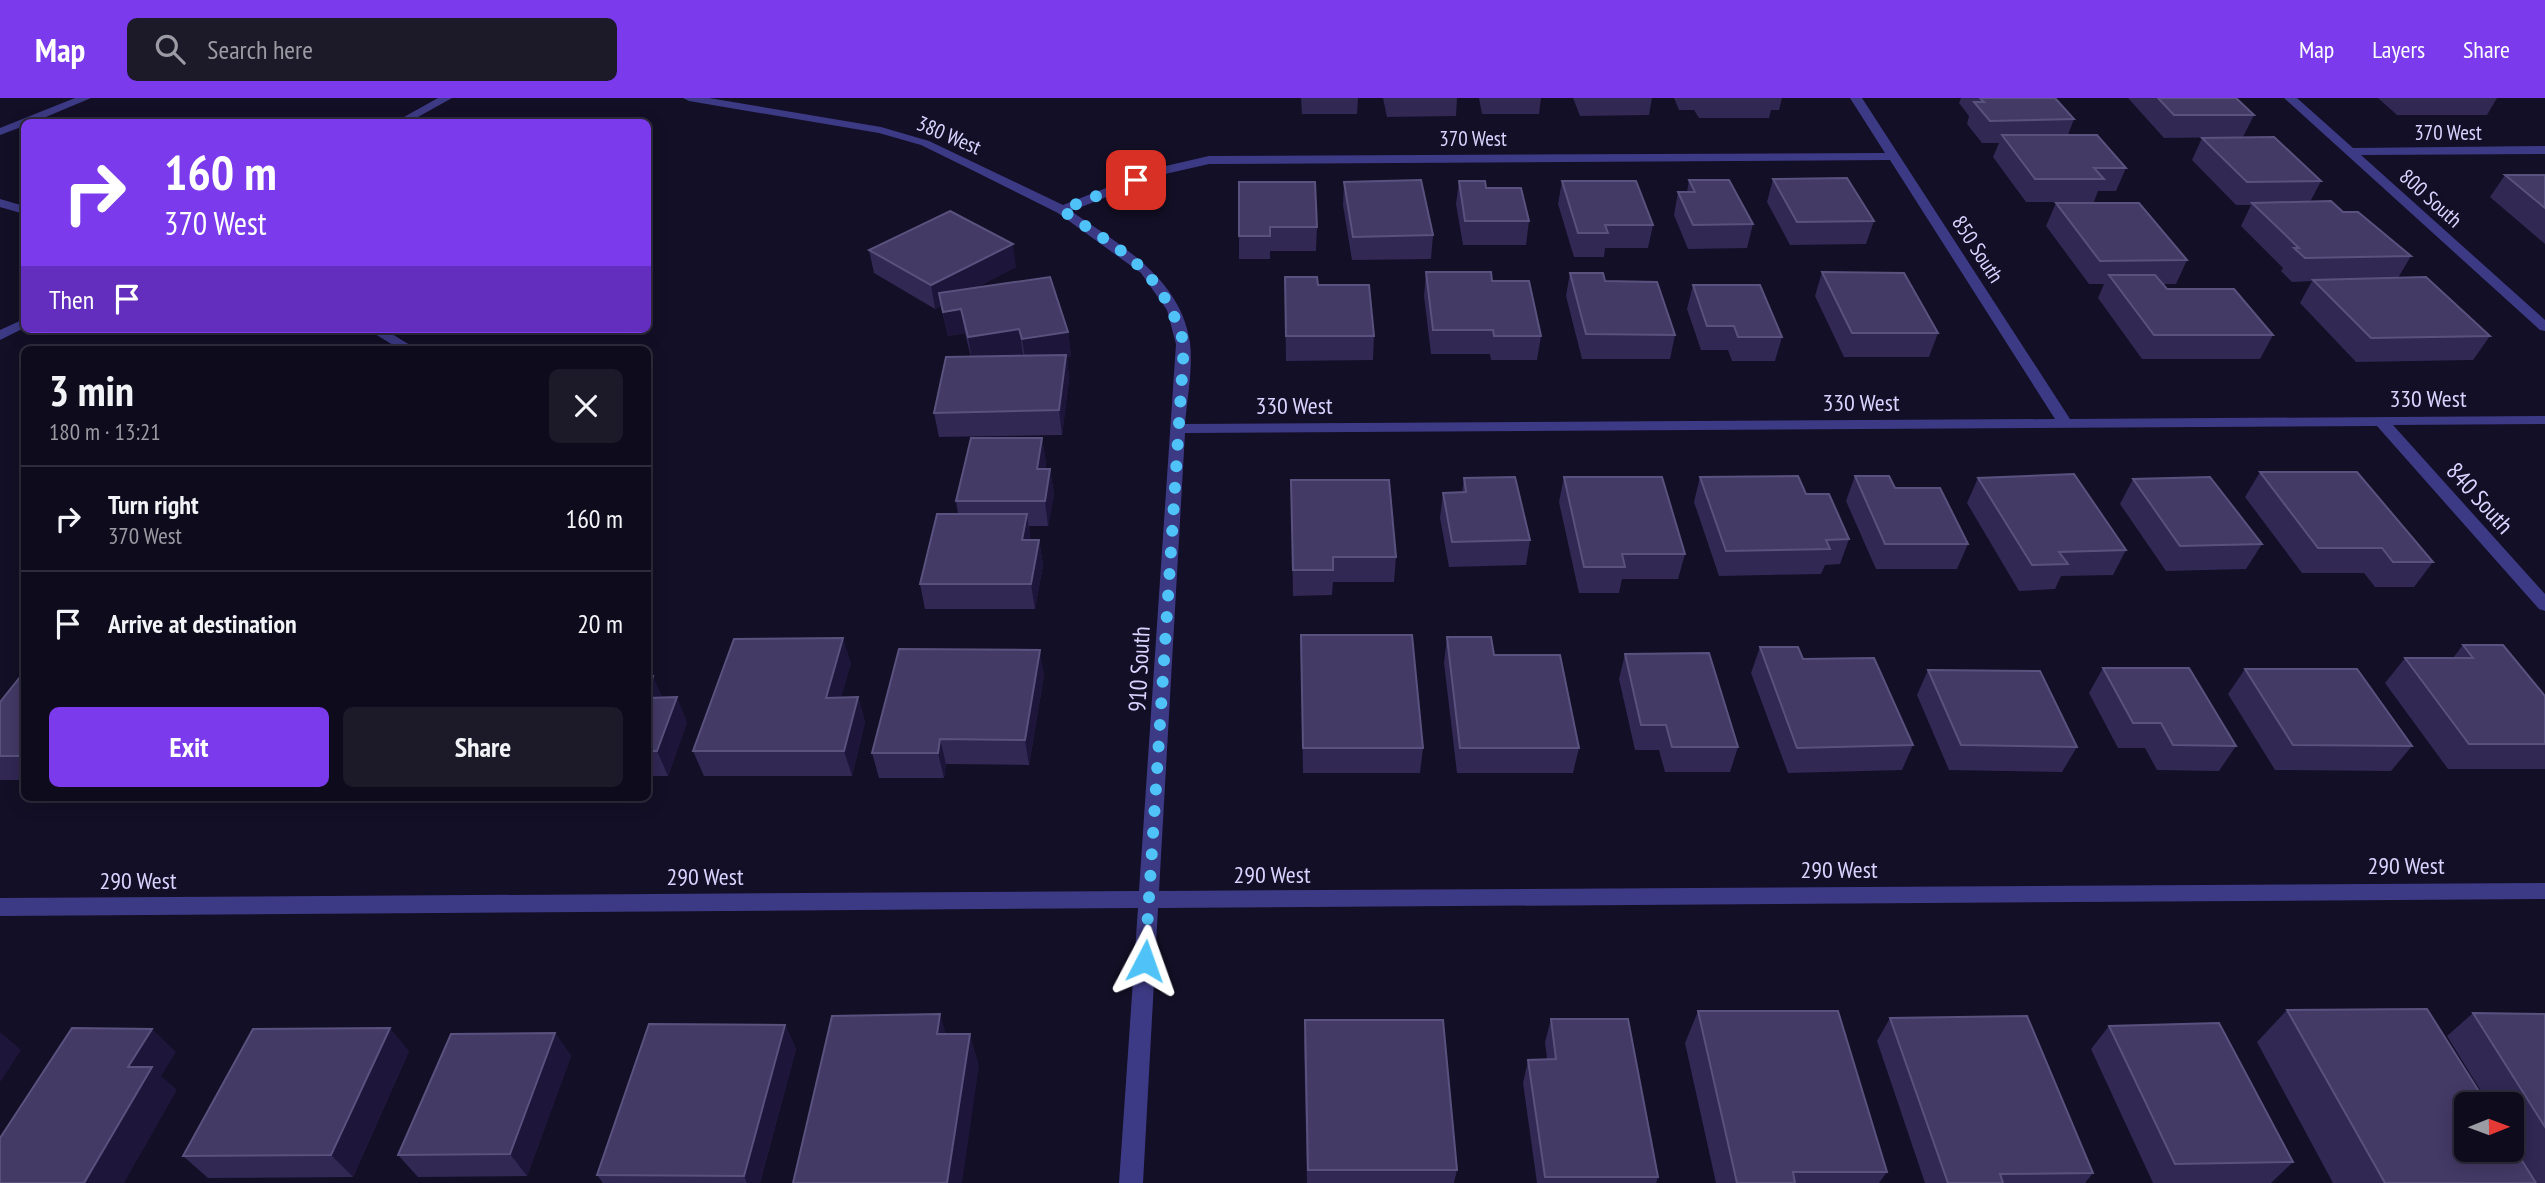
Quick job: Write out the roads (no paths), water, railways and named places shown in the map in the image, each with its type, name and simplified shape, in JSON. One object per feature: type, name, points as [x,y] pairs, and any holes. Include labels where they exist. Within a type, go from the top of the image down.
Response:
[{"type":"street","points":[[32,119],[85,98]]},
{"type":"street","points":[[407,119],[446,98]]},
{"type":"street","name":"380 West","points":[[689,98],[881,130],[925,143],[1062,210]]},
{"type":"street","name":"850 South","points":[[1856,98],[2065,424]]},
{"type":"street","name":"800 South","points":[[2290,98],[2545,327]]},
{"type":"street","points":[[0,132],[21,124]]},
{"type":"street","name":"370 West","points":[[2351,152],[2545,150]]},
{"type":"street","name":"370 West","points":[[1062,210],[1161,171],[1209,160],[1893,156]]},
{"type":"street","points":[[0,203],[21,210]]},
{"type":"street","name":"910 South","points":[[1062,210],[1146,270],[1174,310],[1184,344],[1131,1183]]},
{"type":"street","points":[[0,336],[21,325]]},
{"type":"street","points":[[381,333],[404,346]]},
{"type":"street","name":"330 West","points":[[1178,429],[2545,420]]},
{"type":"street","name":"840 South","points":[[2381,421],[2545,605]]},
{"type":"street","name":"290 West","points":[[0,907],[2545,891]]}]
